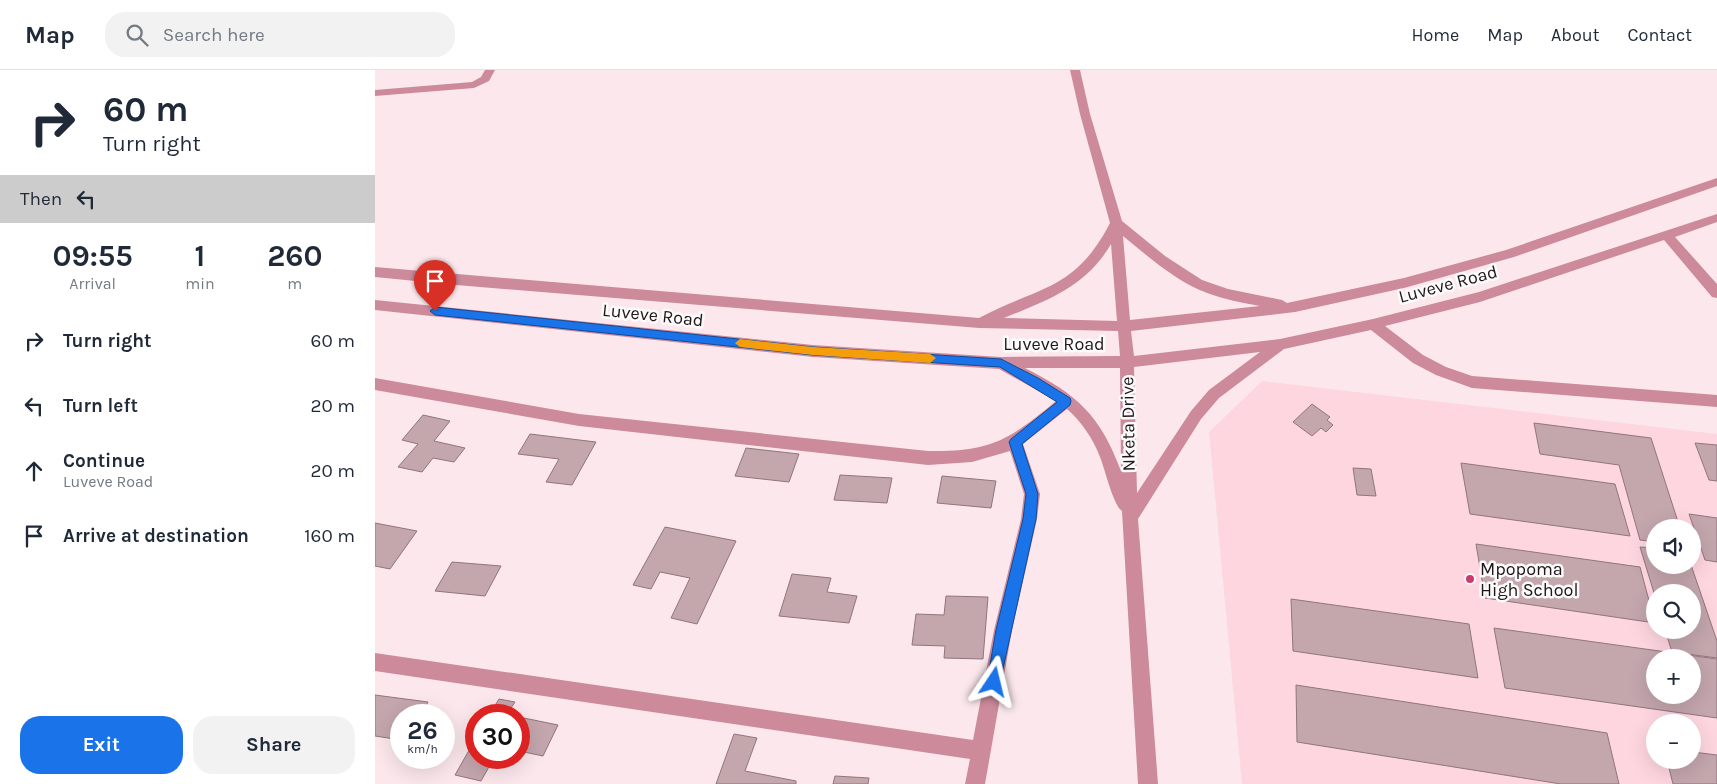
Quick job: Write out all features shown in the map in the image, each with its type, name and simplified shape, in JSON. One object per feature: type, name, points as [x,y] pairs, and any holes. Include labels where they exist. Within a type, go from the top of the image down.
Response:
[{"type":"street","points":[[375,93],[474,85],[485,79],[490,70]]},
{"type":"street","name":"Nketa Drive","points":[[1075,70],[1116,222],[1125,326],[1130,518],[1148,784]]},
{"type":"street","name":"Luveve Road","points":[[375,272],[979,323],[1125,326],[1295,307],[1404,283],[1509,254],[1717,182]]},
{"type":"street","name":"Luveve Road","points":[[375,305],[813,351],[1001,363],[1127,362],[1280,344],[1373,324],[1480,297],[1717,218]]},
{"type":"street","points":[[979,323],[1047,293],[1081,273],[1102,250],[1116,222],[1189,278],[1210,289],[1231,295],[1295,307]]},
{"type":"street","points":[[1666,235],[1717,293]]},
{"type":"street","points":[[1373,324],[1418,359],[1441,371],[1472,382],[1717,401]]},
{"type":"street","points":[[1130,518],[1196,415],[1214,394],[1280,344]]},
{"type":"street","points":[[1001,363],[1035,381],[1082,414],[1097,437],[1112,467],[1130,518]]},
{"type":"street","points":[[375,384],[579,420],[928,458],[957,459],[991,451],[1015,442],[1066,401]]},
{"type":"street","points":[[975,784],[1003,630],[1029,519],[1032,494],[1015,442]]},
{"type":"street","points":[[375,662],[981,751]]},
{"type":"shaded area","name":"Mpopoma High School","points":[[1262,381],[1717,434],[1717,784],[1242,784],[1209,432]]},
{"type":"building","points":[[1312,404],[1330,417],[1327,420],[1333,425],[1326,432],[1321,428],[1312,436],[1293,422]]},
{"type":"building","points":[[423,415],[450,421],[434,441],[465,448],[454,462],[433,458],[422,472],[398,467],[418,444],[402,440]]},
{"type":"building","points":[[1534,423],[1651,438],[1677,519],[1646,519],[1646,541],[1640,540],[1619,465],[1540,454]]},
{"type":"building","points":[[530,434],[596,442],[572,485],[546,482],[559,459],[518,454]]},
{"type":"building","points":[[1695,443],[1717,445],[1717,481],[1709,480]]},
{"type":"building","points":[[746,448],[799,454],[789,482],[735,476]]},
{"type":"building","points":[[1461,463],[1615,484],[1630,536],[1470,514]]},
{"type":"building","points":[[1353,468],[1371,469],[1376,496],[1357,495]]},
{"type":"building","points":[[840,475],[892,478],[887,503],[834,500]]},
{"type":"building","points":[[942,476],[996,481],[991,508],[937,503]]},
{"type":"building","points":[[1689,514],[1717,518],[1717,562],[1705,560],[1701,548],[1701,519],[1691,519]]},
{"type":"building","points":[[375,523],[417,531],[390,569],[375,566]]},
{"type":"building","points":[[665,527],[736,541],[697,624],[671,618],[690,578],[660,572],[651,589],[633,585]]},
{"type":"building","points":[[1476,544],[1640,567],[1646,589],[1646,622],[1485,598]]},
{"type":"building","points":[[1640,547],[1646,547],[1646,567]]},
{"type":"building","points":[[452,562],[501,566],[485,596],[435,591]]},
{"type":"building","points":[[792,574],[831,578],[827,592],[857,596],[849,623],[779,616]]},
{"type":"building","points":[[1648,574],[1694,574],[1698,584],[1651,584]]},
{"type":"building","points":[[1701,594],[1717,641],[1717,658],[1701,656],[1701,649],[1671,649],[1668,639],[1701,639]]},
{"type":"building","points":[[946,596],[988,597],[983,659],[944,658],[945,646],[912,645],[916,614],[944,615]]},
{"type":"building","points":[[1291,599],[1469,624],[1478,678],[1293,651]]},
{"type":"building","points":[[1494,628],[1646,649],[1646,704],[1701,704],[1701,657],[1717,659],[1717,718],[1701,716],[1701,714],[1689,714],[1505,688]]},
{"type":"building","points":[[1296,685],[1607,733],[1619,784],[1561,784],[1297,742]]},
{"type":"building","points":[[375,695],[428,702],[427,704],[390,704],[390,738],[375,736]]},
{"type":"building","points":[[499,699],[515,702],[514,704],[496,704]]},
{"type":"building","points":[[530,719],[558,725],[543,756],[530,753]]},
{"type":"building","points":[[734,734],[757,738],[745,771],[796,781],[796,784],[716,784]]},
{"type":"building","points":[[1701,753],[1717,755],[1717,784],[1673,784],[1669,769],[1701,769]]},
{"type":"building","points":[[465,757],[465,769],[488,769],[481,781],[455,775]]},
{"type":"building","points":[[835,776],[869,778],[868,784],[833,784]]},
{"type":"slow traffic","points":[[740,343],[813,351],[930,358]]},
{"type":"place","name":"Mpopoma High School","points":[[1470,579]]},
{"type":"route","points":[[435,311],[813,351],[1001,363],[1035,381],[1066,401],[1015,442],[1032,494],[1029,519],[1003,630],[994,682]]}]
